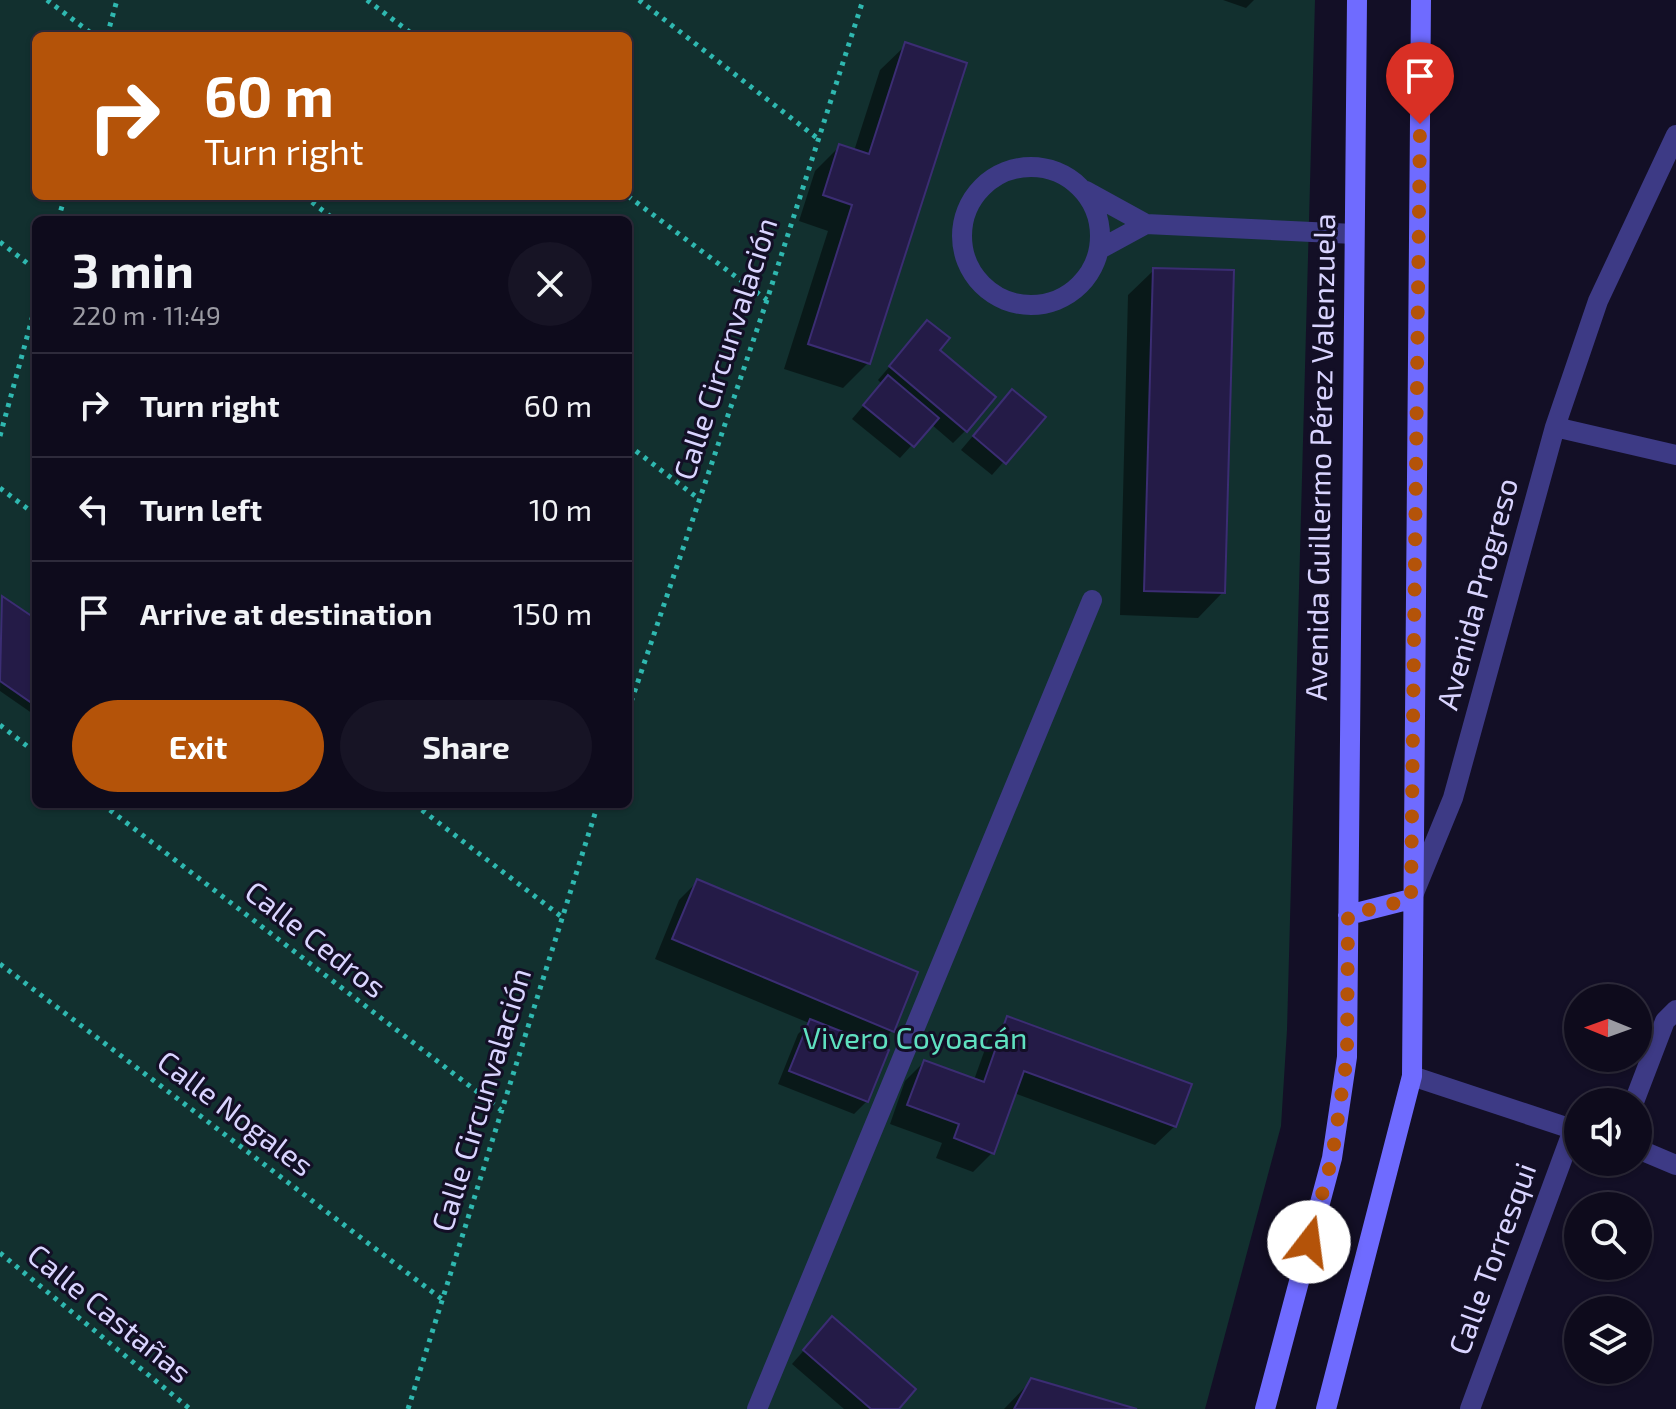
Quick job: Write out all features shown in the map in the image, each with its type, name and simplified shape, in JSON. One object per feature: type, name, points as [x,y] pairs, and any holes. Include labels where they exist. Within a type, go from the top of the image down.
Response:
[{"type":"street","name":"Avenida Guillermo Pérez Valenzuela","points":[[1348,915],[1357,0]]},
{"type":"street","points":[[1265,1409],[1332,1158],[1347,1057],[1348,915],[1411,899],[1421,0]]},
{"type":"street","name":"Avenida Progreso","points":[[1326,1409],[1412,1076],[1411,899],[1453,798],[1555,427],[1598,301],[1676,135]]},
{"type":"street","points":[[1082,188],[1094,206],[1101,226],[1100,249],[1093,269],[1080,287],[1051,303],[1019,305],[999,298],[981,285],[969,267],[962,246],[963,224],[970,204],[983,186],[1001,173],[1022,167],[1044,167],[1064,174],[1082,188],[1146,224],[1354,234]]},
{"type":"street","points":[[1100,249],[1146,224]]},
{"type":"street","points":[[1555,427],[1676,455]]},
{"type":"street","points":[[757,1409],[1092,600]]},
{"type":"street","points":[[1639,1088],[1665,1021],[1676,1010]]},
{"type":"street","points":[[1412,1076],[1564,1127]]},
{"type":"street","points":[[1652,1155],[1676,1165]]},
{"type":"street","name":"Calle Torresqui","points":[[1470,1409],[1564,1160]]},
{"type":"path","points":[[47,0],[90,32]]},
{"type":"path","points":[[108,32],[117,0]]},
{"type":"path","points":[[367,0],[410,32]]},
{"type":"path","points":[[639,0],[817,138]]},
{"type":"path","name":"Calle Circunvalación","points":[[632,699],[767,300],[863,0]]},
{"type":"path","points":[[632,199],[767,300]]},
{"type":"path","points":[[309,200],[330,216]]},
{"type":"path","points":[[0,242],[32,267]]},
{"type":"path","points":[[0,436],[32,319]]},
{"type":"path","points":[[632,448],[699,499]]},
{"type":"path","points":[[0,488],[32,512]]},
{"type":"path","points":[[0,725],[32,750]]},
{"type":"path","name":"Calle Cedros","points":[[107,808],[501,1110]]},
{"type":"path","points":[[419,808],[562,917]]},
{"type":"path","name":"Calle Circunvalación","points":[[408,1409],[597,808]]},
{"type":"path","name":"Calle Nogales","points":[[0,964],[443,1300]]},
{"type":"path","name":"Calle Castañas","points":[[0,1253],[190,1409]]},
{"type":"green space","name":"Vivero Coyoacán","points":[[0,0],[1315,0],[1287,1030],[1281,1126],[1205,1409],[0,1409]]},
{"type":"building","points":[[905,42],[967,63],[870,364],[808,344],[852,205],[823,195],[839,144],[869,154]]},
{"type":"building","points":[[1153,268],[1234,270],[1225,593],[1144,591]]},
{"type":"building","points":[[927,320],[950,338],[940,350],[996,397],[967,432],[889,366]]},
{"type":"building","points":[[888,375],[939,418],[914,447],[863,405]]},
{"type":"building","points":[[1012,389],[1046,417],[1006,464],[973,436]]},
{"type":"building","points":[[2,596],[32,616],[32,703],[0,681]]},
{"type":"building","points":[[697,879],[918,972],[894,1032],[672,939]]},
{"type":"building","points":[[1007,1016],[1192,1084],[1176,1127],[1024,1071],[994,1154],[954,1138],[959,1124],[907,1105],[924,1060],[984,1082]]},
{"type":"building","points":[[810,1019],[889,1050],[868,1102],[789,1071]]},
{"type":"building","points":[[832,1316],[916,1389],[899,1409],[871,1409],[803,1350]]},
{"type":"building","points":[[1031,1378],[1137,1409],[1014,1409]]},
{"type":"route","points":[[1309,1242],[1332,1158],[1347,1057],[1348,915],[1411,899],[1420,124]]}]
